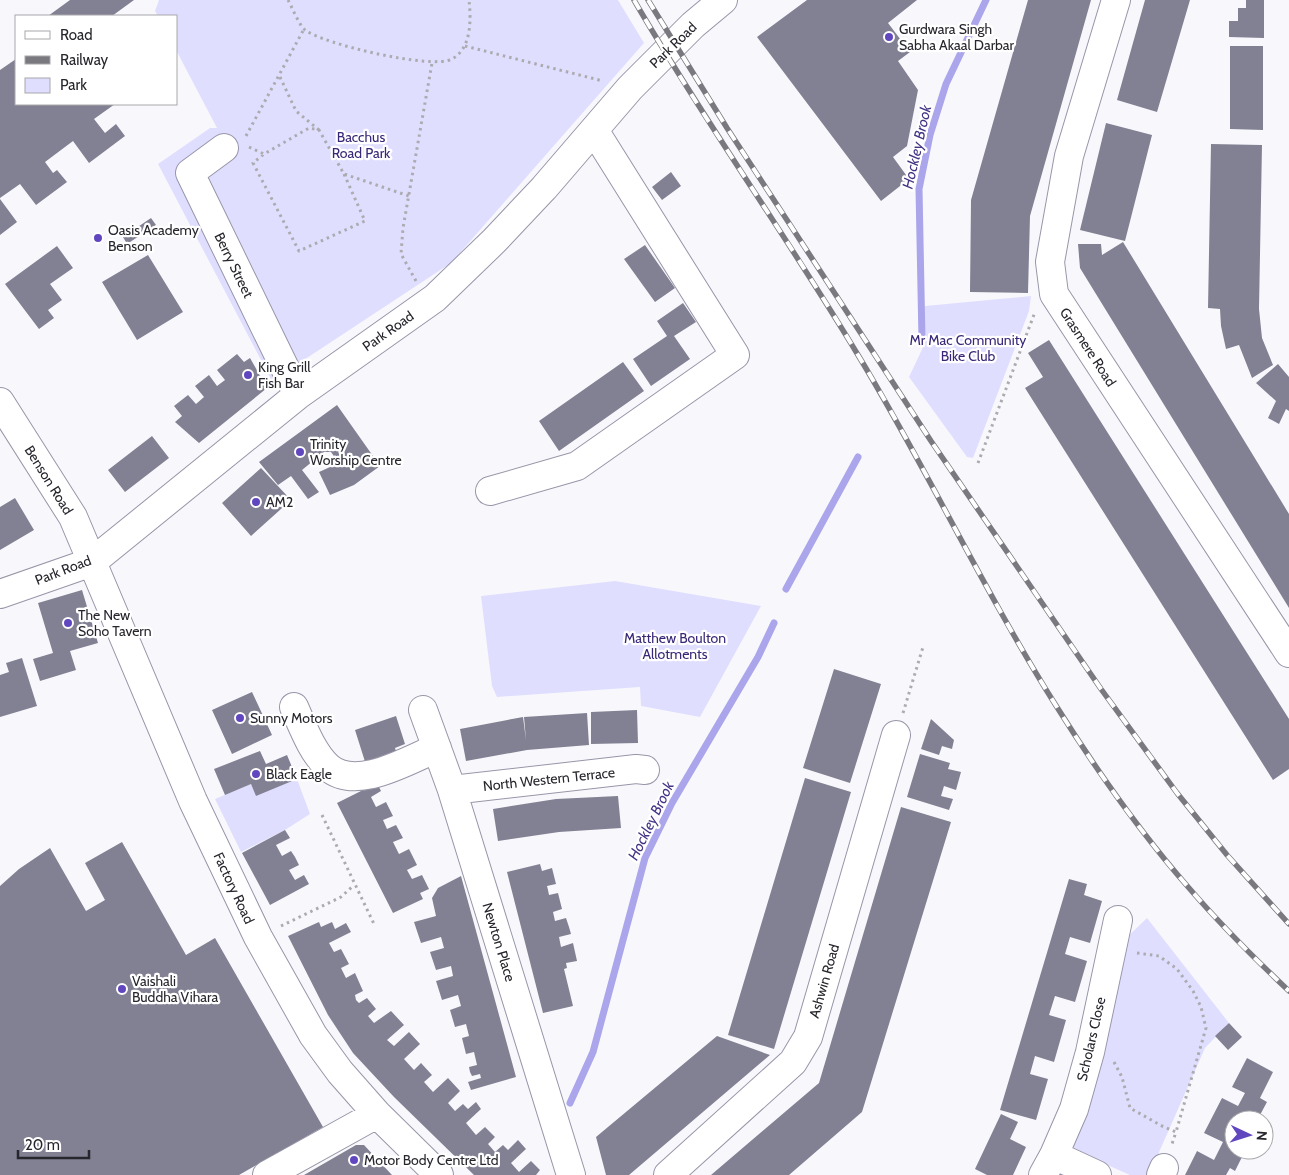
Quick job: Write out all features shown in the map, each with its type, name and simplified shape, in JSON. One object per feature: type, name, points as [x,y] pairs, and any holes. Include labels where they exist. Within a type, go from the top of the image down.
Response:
[{"type":"street","name":"Park Road","points":[[0,594],[92,562],[298,395],[434,298],[538,194],[630,88],[693,25],[723,0]]},
{"type":"street","name":"Grasmere Road","points":[[1116,0],[1069,156],[1050,262],[1054,294],[1289,653]]},
{"type":"street","points":[[490,491],[577,466],[736,355],[594,130]]},
{"type":"street","name":"Berry Street","points":[[237,143],[190,173],[298,395]]},
{"type":"street","name":"Benson Road","points":[[0,402],[72,517],[92,562]]},
{"type":"street","name":"Factory Road","points":[[92,562],[193,801],[258,937],[314,1035],[340,1072],[377,1114],[439,1175]]},
{"type":"street","points":[[294,707],[314,749],[328,767],[341,776],[361,777],[379,772],[437,748]]},
{"type":"street","name":"Newton Place","points":[[423,710],[452,790],[571,1175]]},
{"type":"street","name":"Ashwin Road","points":[[668,1175],[793,1062],[808,1037],[896,735]]},
{"type":"street","name":"North Western Terrace","points":[[452,790],[636,769],[645,770]]},
{"type":"street","name":"Scholars Close","points":[[1098,1175],[1048,1165],[1074,1109],[1090,1052],[1118,920]]},
{"type":"street","points":[[267,1175],[377,1114]]},
{"type":"path","points":[[288,0],[304,29],[340,44],[432,63],[452,59],[465,46],[471,16],[469,0]]},
{"type":"path","points":[[264,154],[237,143],[280,77],[304,29]]},
{"type":"path","points":[[465,46],[630,88]]},
{"type":"path","points":[[432,63],[401,254],[413,278],[434,298]]},
{"type":"path","points":[[280,77],[296,111],[319,130],[344,174],[365,221],[299,251],[253,163],[264,154],[309,128],[319,130]]},
{"type":"path","points":[[344,174],[409,196]]},
{"type":"path","points":[[978,463],[1038,304]]},
{"type":"path","points":[[896,735],[923,647]]},
{"type":"path","points":[[322,815],[374,924]]},
{"type":"path","points":[[258,937],[341,897],[354,885]]},
{"type":"path","points":[[1132,956],[1138,952],[1159,956],[1177,968],[1193,990],[1206,1028],[1163,1171]]},
{"type":"path","points":[[1090,1052],[1110,1055],[1122,1077],[1130,1108],[1176,1132]]},
{"type":"green space","name":"Bacchus Road Park","points":[[159,0],[618,0],[644,43],[451,263],[272,381],[158,164],[210,128],[217,128],[178,54],[178,15],[157,15],[155,11]]},
{"type":"green space","name":"Mr Mac Community Bike Club","points":[[1031,296],[1029,311],[973,458],[967,457],[909,377],[925,343],[925,306]]},
{"type":"green space","name":"Matthew Boulton Allotments","points":[[615,581],[761,606],[700,717],[641,706],[640,687],[497,697],[492,686],[481,596]]},
{"type":"green space","points":[[297,779],[310,814],[285,830],[241,852],[215,799],[251,784],[256,795]]},
{"type":"green space","points":[[1147,918],[1229,1023],[1205,1048],[1149,1175],[1130,1175],[1071,1149],[1122,942]]},
{"type":"building","points":[[70,0],[134,0],[113,15],[49,15]]},
{"type":"building","points":[[807,0],[917,0],[888,23],[910,52],[898,61],[918,90],[907,146],[893,157],[909,179],[881,201],[757,37]]},
{"type":"building","points":[[1028,0],[1091,0],[1030,216],[1028,293],[970,292],[971,200]]},
{"type":"building","points":[[1145,0],[1190,0],[1157,112],[1117,100]]},
{"type":"building","points":[[1246,0],[1264,0],[1264,38],[1229,37],[1229,21],[1238,21],[1238,8],[1246,8]]},
{"type":"building","points":[[1230,46],[1263,46],[1263,130],[1230,129]]},
{"type":"building","points":[[15,60],[15,105],[114,105],[94,119],[105,133],[116,124],[125,136],[89,163],[73,141],[45,162],[53,173],[57,170],[67,182],[36,205],[20,184],[0,198],[0,70]]},
{"type":"building","points":[[1106,123],[1152,135],[1125,241],[1080,230]]},
{"type":"building","points":[[1211,144],[1262,145],[1259,309],[1262,338],[1273,365],[1252,378],[1239,345],[1226,349],[1221,326],[1220,309],[1208,308]]},
{"type":"building","points":[[671,172],[681,186],[662,200],[652,187]]},
{"type":"building","points":[[0,199],[17,222],[0,235]]},
{"type":"building","points":[[151,218],[156,225],[127,244],[123,237]]},
{"type":"building","points":[[1123,242],[1289,514],[1289,608],[1080,268],[1078,244],[1101,244],[1102,255]]},
{"type":"building","points":[[645,245],[675,288],[655,302],[624,259]]},
{"type":"building","points":[[57,246],[73,268],[50,284],[62,300],[48,310],[54,318],[39,329],[5,284]]},
{"type":"building","points":[[148,255],[183,312],[137,340],[102,282]]},
{"type":"building","points":[[683,303],[696,322],[674,336],[690,359],[651,386],[633,359],[667,336],[657,321]]},
{"type":"building","points":[[1049,340],[1289,719],[1289,769],[1273,780],[1025,388],[1043,377],[1028,353]]},
{"type":"building","points":[[237,354],[244,362],[250,358],[267,388],[199,443],[175,422],[182,416],[174,406],[188,395],[196,404],[204,397],[195,386],[209,375],[217,386],[225,380],[217,370]]},
{"type":"building","points":[[623,362],[644,391],[559,451],[539,421]]},
{"type":"building","points":[[1278,364],[1289,377],[1289,411],[1286,409],[1279,424],[1268,418],[1276,401],[1256,383]]},
{"type":"building","name":"Trinity Worship Centre","points":[[337,405],[380,466],[354,485],[330,495],[319,472],[339,463],[331,452],[324,452],[302,470],[319,492],[308,499],[291,476],[278,485],[259,462]]},
{"type":"building","points":[[152,436],[169,458],[125,492],[108,470]]},
{"type":"building","name":"AM2","points":[[261,468],[291,500],[251,536],[222,503]]},
{"type":"building","points":[[15,498],[34,530],[0,550],[0,507]]},
{"type":"building","name":"The New Soho Tavern","points":[[82,590],[98,643],[70,651],[76,670],[40,681],[33,659],[53,653],[38,603]]},
{"type":"building","points":[[22,658],[37,706],[0,717],[0,675],[9,672],[6,663]]},
{"type":"building","points":[[834,669],[881,684],[850,783],[803,768]]},
{"type":"building","name":"Sunny Motors","points":[[252,692],[272,735],[232,754],[212,710]]},
{"type":"building","points":[[637,710],[638,743],[591,744],[591,712]]},
{"type":"building","points":[[587,713],[589,745],[527,750],[466,761],[460,729],[523,717],[526,740],[524,717]]},
{"type":"building","points":[[396,716],[405,744],[395,748],[398,758],[367,768],[355,730]]},
{"type":"building","points":[[931,719],[954,740],[952,749],[942,746],[939,755],[921,749]]},
{"type":"building","name":"Black Eagle","points":[[260,751],[266,764],[287,755],[297,779],[256,796],[251,784],[225,795],[214,769]]},
{"type":"building","points":[[920,754],[950,763],[948,769],[961,772],[956,790],[944,786],[941,796],[953,799],[949,810],[907,797]]},
{"type":"building","points":[[805,778],[851,792],[774,1049],[728,1035]]},
{"type":"building","points":[[377,783],[381,791],[371,797],[376,807],[386,802],[393,816],[383,820],[387,829],[396,825],[403,838],[393,842],[399,854],[409,849],[417,865],[407,870],[412,879],[422,875],[429,889],[420,893],[423,899],[393,913],[337,803]]},
{"type":"building","points":[[618,796],[621,828],[559,832],[498,841],[493,809],[556,799]]},
{"type":"building","points":[[901,807],[951,822],[862,1112],[789,1175],[711,1175],[819,1083]]},
{"type":"building","points":[[285,830],[290,838],[276,845],[282,856],[291,851],[295,857],[299,865],[289,870],[295,880],[304,875],[309,884],[270,905],[242,853]]},
{"type":"building","name":"Vaishali Buddha Vihara","points":[[122,842],[186,955],[215,938],[323,1127],[239,1175],[0,1175],[0,886],[19,869],[50,848],[86,911],[105,900],[85,863]]},
{"type":"building","points":[[540,864],[542,871],[552,868],[556,884],[547,886],[549,895],[558,893],[562,909],[553,912],[555,921],[566,918],[571,934],[559,937],[561,947],[573,943],[577,961],[566,963],[567,968],[564,969],[573,1006],[543,1013],[507,872]]},
{"type":"building","points":[[461,876],[516,1077],[471,1090],[468,1082],[481,1078],[480,1074],[472,1076],[470,1072],[469,1067],[477,1065],[474,1052],[466,1054],[462,1038],[469,1036],[466,1024],[455,1027],[450,1010],[461,1006],[458,995],[442,1000],[436,981],[453,976],[451,966],[436,970],[430,952],[444,948],[441,937],[421,943],[414,922],[436,916],[432,898],[438,888]]},
{"type":"building","points":[[1069,879],[1087,884],[1084,895],[1102,901],[1090,943],[1070,937],[1065,954],[1087,961],[1075,1002],[1055,996],[1049,1015],[1066,1020],[1054,1062],[1035,1056],[1030,1074],[1048,1079],[1036,1120],[1000,1110]]},
{"type":"building","points":[[319,922],[321,927],[332,922],[335,929],[346,923],[351,932],[329,943],[334,952],[341,949],[349,964],[341,968],[346,978],[355,973],[363,991],[355,995],[356,1000],[359,1003],[367,998],[376,1009],[368,1016],[374,1023],[391,1011],[404,1025],[387,1040],[394,1046],[409,1032],[420,1044],[404,1059],[414,1070],[421,1063],[432,1075],[424,1082],[433,1092],[448,1078],[460,1091],[448,1103],[455,1111],[463,1104],[468,1109],[476,1102],[481,1109],[466,1123],[476,1135],[485,1127],[495,1137],[488,1144],[495,1152],[503,1145],[508,1150],[518,1140],[526,1149],[511,1163],[519,1172],[531,1161],[540,1170],[536,1175],[474,1175],[394,1097],[353,1053],[328,1015],[288,936]]},
{"type":"building","points":[[1229,1023],[1242,1037],[1228,1050],[1215,1036]]},
{"type":"building","points":[[717,1036],[770,1055],[629,1175],[606,1175],[596,1137]]},
{"type":"building","points":[[1247,1058],[1273,1072],[1260,1098],[1267,1102],[1263,1110],[1224,1110],[1224,1160],[1240,1160],[1235,1171],[1230,1168],[1226,1175],[1185,1175],[1197,1151],[1214,1160],[1223,1142],[1204,1133],[1222,1098],[1238,1106],[1245,1093],[1232,1087]]},
{"type":"building","points":[[1001,1114],[1018,1122],[1010,1139],[1026,1147],[1013,1175],[987,1175],[975,1169]]},
{"type":"building","name":"Motor Body Centre Ltd","points":[[356,1145],[364,1145],[392,1175],[304,1175]]},
{"type":"waterway","name":"Hockley Brook","points":[[922,340],[919,189],[930,135],[946,84],[986,0]]},
{"type":"waterway","name":"Hockley Brook","points":[[786,589],[858,457]]},
{"type":"waterway","name":"Hockley Brook","points":[[570,1103],[593,1052],[645,858],[672,803],[758,657],[774,623]]},
{"type":"railway","points":[[634,0],[688,90],[831,310],[908,442],[1004,618],[1086,752],[1135,822],[1171,866],[1225,928],[1289,991]]},
{"type":"railway","points":[[648,0],[727,128],[931,441],[1101,689],[1177,793],[1227,855],[1289,924]]},
{"type":"place","name":"Gurdwara Singh Sabha Akaal Darbar","points":[[889,37]]},
{"type":"place","name":"Oasis Academy Benson","points":[[98,238]]},
{"type":"place","name":"King Grill Fish Bar","points":[[248,375]]},
{"type":"place","name":"Trinity Worship Centre","points":[[300,452]]},
{"type":"place","name":"AM2","points":[[256,502]]},
{"type":"place","name":"The New Soho Tavern","points":[[68,623]]},
{"type":"place","name":"Sunny Motors","points":[[240,718]]},
{"type":"place","name":"Black Eagle","points":[[256,774]]},
{"type":"place","name":"Vaishali Buddha Vihara","points":[[122,989]]},
{"type":"place","name":"Motor Body Centre Ltd","points":[[354,1160]]}]
